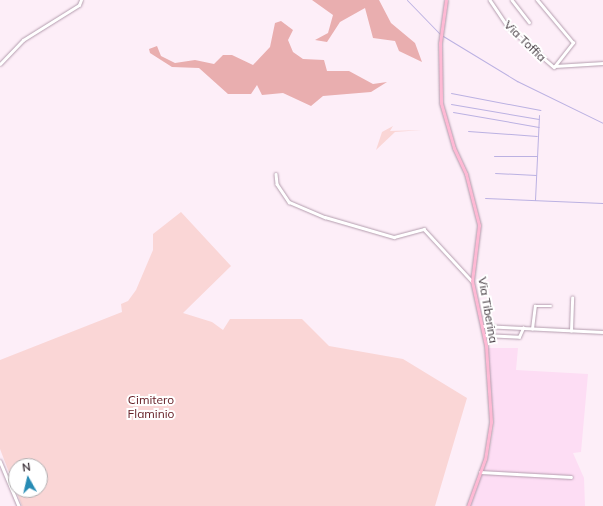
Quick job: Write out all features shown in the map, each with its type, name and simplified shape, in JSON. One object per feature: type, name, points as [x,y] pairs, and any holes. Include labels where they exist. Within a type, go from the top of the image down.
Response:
[{"type":"main road","name":"Via Tiberina","points":[[446,0],[441,37],[443,116],[466,174],[479,225],[472,281],[483,326],[491,428],[480,472],[468,506]]},
{"type":"street","points":[[0,64],[23,40],[79,5],[80,0]]},
{"type":"street","name":"Via Toffia","points":[[490,0],[508,26],[555,66],[573,44],[537,0]]},
{"type":"street","points":[[512,0],[529,22]]},
{"type":"street","points":[[555,66],[603,64]]},
{"type":"street","points":[[276,174],[277,184],[289,202],[325,217],[394,237],[424,229],[472,281]]},
{"type":"street","points":[[571,331],[572,298]]},
{"type":"street","points":[[532,329],[535,306],[551,306]]},
{"type":"street","points":[[483,326],[603,332]]},
{"type":"street","points":[[484,335],[519,337],[523,328]]},
{"type":"street","points":[[0,460],[19,506]]},
{"type":"street","points":[[480,472],[571,477]]},
{"type":"shaded area","points":[[312,0],[379,0],[391,23],[415,43],[422,62],[399,51],[395,41],[373,38],[365,8],[340,22],[327,42],[315,40],[328,33],[333,15]]},
{"type":"shaded area","points":[[281,21],[293,30],[288,40],[293,52],[303,59],[324,60],[327,71],[349,71],[373,84],[387,82],[371,92],[323,96],[311,106],[283,93],[262,95],[257,85],[251,94],[228,94],[199,68],[172,67],[150,53],[149,49],[157,46],[161,56],[175,63],[195,60],[214,64],[223,55],[232,55],[253,65],[270,47],[275,23]]},
{"type":"shaded area","points":[[488,348],[518,348],[516,370],[588,374],[581,452],[573,453],[584,478],[585,506],[471,506],[489,455],[494,426]]},
{"type":"green space","points":[[393,126],[390,131],[422,130],[395,132],[376,150],[382,132]]},
{"type":"green space","name":"Cimitero Flaminio","points":[[181,212],[231,266],[183,313],[212,322],[223,330],[230,319],[302,319],[329,346],[403,359],[467,398],[435,506],[22,506],[19,498],[48,498],[48,458],[8,458],[8,470],[0,449],[0,360],[122,312],[121,304],[128,301],[136,290],[153,250],[153,234]]},
{"type":"waterway","points":[[407,0],[440,34]]},
{"type":"waterway","points":[[443,36],[517,81],[603,123]]},
{"type":"waterway","points":[[451,93],[540,110]]},
{"type":"waterway","points":[[451,104],[539,119]]},
{"type":"waterway","points":[[453,112],[539,127]]},
{"type":"waterway","points":[[535,200],[539,115]]},
{"type":"waterway","points":[[468,131],[537,136]]},
{"type":"waterway","points":[[494,156],[537,156]]},
{"type":"waterway","points":[[495,173],[536,175]]},
{"type":"waterway","points":[[485,198],[603,203]]}]
